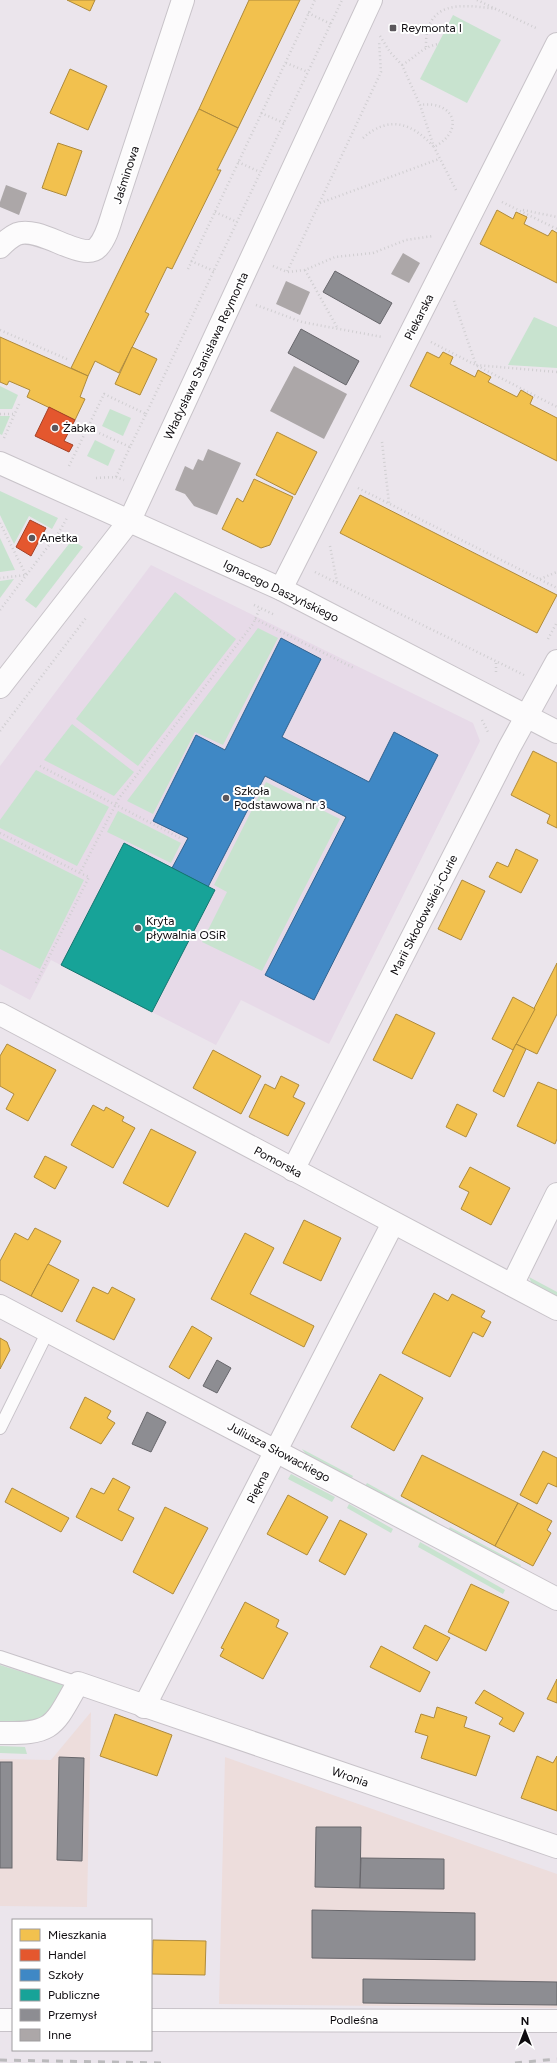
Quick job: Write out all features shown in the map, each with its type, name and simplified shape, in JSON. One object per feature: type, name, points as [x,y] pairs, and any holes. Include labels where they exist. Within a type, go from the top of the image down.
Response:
[{"type":"street","name":"Jaśminowa","points":[[0,247],[9,238],[18,234],[30,233],[43,235],[81,250],[90,251],[98,247],[105,235],[114,210],[183,0]]},
{"type":"street","name":"Władysława Stanisława Reymonta","points":[[0,687],[130,520],[371,0]]},
{"type":"street","name":"Piekarska","points":[[281,589],[472,212],[550,38]]},
{"type":"street","name":"Ignacego Daszyńskiego","points":[[0,463],[281,589],[557,732]]},
{"type":"street","name":"Marii Skłodowskiej-Curie","points":[[293,1170],[557,660]]},
{"type":"street","name":"Pomorska","points":[[0,1014],[557,1309]]},
{"type":"street","points":[[512,1285],[557,1194]]},
{"type":"street","name":"Piękna","points":[[144,1707],[393,1223]]},
{"type":"street","name":"Juliusza Słowackiego","points":[[0,1306],[557,1599]]},
{"type":"street","points":[[0,1733],[33,1732],[51,1726],[61,1715],[78,1683]]},
{"type":"street","name":"Wronia","points":[[78,1683],[144,1707],[557,1847]]},
{"type":"street","points":[[0,2020],[12,2020]]},
{"type":"street","name":"Podleśna","points":[[152,2020],[557,2021]]},
{"type":"lane","points":[[0,1428],[48,1331]]},
{"type":"lane","points":[[0,1657],[78,1683]]},
{"type":"path","points":[[188,269],[315,0]]},
{"type":"path","points":[[116,477],[342,0]]},
{"type":"path","points":[[477,0],[550,38]]},
{"type":"path","points":[[426,46],[428,26],[432,18],[440,11],[464,6],[496,9]]},
{"type":"path","points":[[308,13],[331,24]]},
{"type":"path","points":[[287,272],[381,72],[379,34],[390,52],[402,65],[420,105],[439,159],[454,186],[472,212]]},
{"type":"path","points":[[402,65],[415,57],[426,46],[438,44]]},
{"type":"path","points":[[286,62],[308,72]]},
{"type":"path","points":[[420,105],[437,104],[446,110],[451,118],[453,127],[449,137],[434,147]]},
{"type":"path","points":[[261,113],[284,123]]},
{"type":"path","points":[[364,138],[372,130],[383,125],[395,124],[409,126],[422,134],[434,147]]},
{"type":"path","points":[[319,203],[439,159]]},
{"type":"path","points":[[238,162],[260,172]]},
{"type":"path","points":[[500,202],[557,229]]},
{"type":"path","points":[[518,210],[557,217]]},
{"type":"path","points":[[215,212],[237,222]]},
{"type":"path","points":[[269,272],[272,265],[287,272],[305,270],[336,257],[373,253],[406,240],[425,236],[447,236],[462,232]]},
{"type":"path","points":[[191,260],[214,271]]},
{"type":"path","points":[[305,270],[338,329]]},
{"type":"path","points":[[452,296],[476,366]]},
{"type":"path","points":[[257,298],[254,304],[302,322],[385,338]]},
{"type":"path","points":[[0,330],[69,360]]},
{"type":"path","points":[[427,340],[557,407]]},
{"type":"path","points":[[476,366],[557,372]]},
{"type":"path","points":[[69,466],[104,394],[146,414]]},
{"type":"path","points":[[4,438],[20,402]]},
{"type":"path","points":[[0,414],[14,414]]},
{"type":"path","points":[[88,428],[130,448]]},
{"type":"path","points":[[382,437],[389,503]]},
{"type":"path","points":[[97,479],[116,477],[144,489]]},
{"type":"path","points":[[354,486],[557,588]]},
{"type":"path","points":[[0,610],[60,532],[68,518]]},
{"type":"path","points":[[0,523],[26,575]]},
{"type":"path","points":[[329,544],[337,582]]},
{"type":"path","points":[[295,561],[528,677]]},
{"type":"path","points":[[540,580],[557,572]]},
{"type":"path","points":[[0,578],[26,575]]},
{"type":"path","points":[[80,873],[116,804],[255,619],[260,608]]},
{"type":"path","points":[[0,731],[91,612]]},
{"type":"path","points":[[255,619],[354,668]]},
{"type":"path","points":[[40,766],[182,838]]},
{"type":"path","points":[[0,833],[89,878],[36,983]]},
{"type":"shaded area","name":"Szkoła Podstawowa nr 3","points":[[151,565],[473,723],[480,741],[329,1044],[241,1000],[216,1045],[51,960],[30,1000],[0,984],[0,766]]},
{"type":"shaded area","points":[[91,1712],[87,1907],[0,1906],[0,1759],[51,1760]]},
{"type":"shaded area","points":[[225,1757],[557,1874],[557,2008],[219,2004]]},
{"type":"green space","points":[[453,15],[501,40],[467,103],[420,79]]},
{"type":"green space","points":[[534,317],[557,327],[557,368],[508,365]]},
{"type":"green space","points":[[0,386],[18,395],[12,409],[0,409]]},
{"type":"green space","points":[[110,409],[131,418],[123,436],[102,426]]},
{"type":"green space","points":[[0,416],[10,416],[2,435],[0,434]]},
{"type":"green space","points":[[95,440],[115,450],[108,466],[87,456]]},
{"type":"green space","points":[[0,491],[58,518],[52,529],[29,516],[14,544],[0,515]]},
{"type":"green space","points":[[0,538],[15,570],[0,572]]},
{"type":"green space","points":[[72,540],[83,547],[36,608],[25,600]]},
{"type":"green space","points":[[14,579],[0,598],[0,581]]},
{"type":"green space","points":[[175,592],[236,639],[138,766],[76,719]]},
{"type":"green space","points":[[258,628],[278,638],[223,745],[195,732],[153,814],[127,801]]},
{"type":"green space","points":[[72,724],[134,772],[114,796],[44,760]]},
{"type":"green space","points":[[36,770],[109,807],[77,866],[0,828],[0,820]]},
{"type":"green space","points":[[266,782],[340,819],[262,971],[202,942],[227,892],[214,885]]},
{"type":"green space","points":[[118,811],[181,843],[171,863],[107,832]]},
{"type":"green space","points":[[0,838],[84,880],[40,969],[0,949]]},
{"type":"green space","points":[[529,1277],[557,1292],[557,1297],[532,1284]]},
{"type":"green space","points":[[302,1449],[353,1476],[351,1480],[309,1458]]},
{"type":"green space","points":[[291,1474],[335,1497],[332,1502],[288,1479]]},
{"type":"green space","points":[[367,1483],[437,1522],[435,1526],[364,1488]]},
{"type":"green space","points":[[349,1504],[393,1529],[391,1533],[347,1508]]},
{"type":"green space","points":[[450,1527],[521,1565],[519,1570],[447,1532]]},
{"type":"green space","points":[[420,1542],[505,1590],[503,1594],[418,1547]]},
{"type":"green space","points":[[0,1665],[74,1688],[65,1701],[35,1722],[0,1721]]},
{"type":"green space","points":[[0,1746],[25,1747],[27,1754],[0,1753]]},
{"type":"building: Mieszkania","points":[[67,0],[95,0],[90,11]]},
{"type":"building: Mieszkania","points":[[249,0],[300,0],[238,128],[199,109]]},
{"type":"building: Mieszkania","points":[[70,69],[107,86],[88,130],[50,113]]},
{"type":"building: Mieszkania","points":[[199,109],[238,128],[217,170],[221,170],[172,269],[167,267],[145,312],[149,314],[119,373],[95,361],[88,376],[71,368]]},
{"type":"building: Mieszkania","points":[[58,143],[82,151],[66,196],[42,188]]},
{"type":"building: Mieszkania","points":[[497,210],[513,219],[516,212],[527,217],[524,224],[548,236],[552,230],[557,233],[557,283],[480,244]]},
{"type":"building: Mieszkania","points":[[0,337],[88,376],[80,397],[85,399],[75,420],[27,397],[30,390],[9,381],[7,385],[0,382]]},
{"type":"building: Mieszkania","points":[[132,347],[157,359],[140,395],[115,384]]},
{"type":"building: Mieszkania","points":[[427,352],[439,358],[443,352],[453,357],[450,364],[475,377],[478,370],[491,377],[488,382],[517,397],[521,390],[533,397],[530,404],[557,418],[557,461],[410,386]]},
{"type":"building: Mieszkania","points":[[277,432],[317,452],[295,495],[256,475]]},
{"type":"building: Mieszkania","points":[[254,479],[293,497],[270,545],[261,548],[222,529],[237,498],[243,502]]},
{"type":"building: Mieszkania","points":[[360,495],[557,595],[537,633],[340,533]]},
{"type":"building: Mieszkania","points":[[533,751],[557,763],[557,828],[547,823],[550,815],[511,795]]},
{"type":"building: Mieszkania","points":[[516,849],[538,860],[521,893],[489,877],[497,862],[508,867]]},
{"type":"building: Mieszkania","points":[[462,880],[485,891],[461,940],[438,929]]},
{"type":"building: Mieszkania","points":[[557,963],[557,1014],[537,1054],[516,1044]]},
{"type":"building: Mieszkania","points":[[513,997],[535,1009],[513,1050],[492,1039]]},
{"type":"building: Mieszkania","points":[[396,1014],[435,1033],[412,1079],[373,1060]]},
{"type":"building: Mieszkania","points":[[7,1044],[56,1070],[28,1121],[6,1109],[14,1094],[0,1086],[0,1056]]},
{"type":"building: Mieszkania","points":[[516,1044],[526,1049],[504,1097],[493,1091]]},
{"type":"building: Mieszkania","points":[[213,1050],[261,1076],[241,1114],[193,1088]]},
{"type":"building: Mieszkania","points":[[281,1076],[299,1085],[293,1097],[305,1103],[288,1136],[249,1117],[265,1084],[275,1089]]},
{"type":"building: Mieszkania","points":[[538,1082],[557,1090],[557,1139],[555,1144],[517,1126]]},
{"type":"building: Mieszkania","points":[[457,1104],[477,1114],[466,1137],[446,1127]]},
{"type":"building: Mieszkania","points":[[93,1105],[104,1111],[106,1107],[124,1117],[122,1121],[135,1128],[113,1168],[71,1145]]},
{"type":"building: Mieszkania","points":[[151,1129],[196,1152],[168,1207],[123,1183]]},
{"type":"building: Mieszkania","points":[[45,1156],[67,1167],[55,1189],[34,1177]]},
{"type":"building: Mieszkania","points":[[470,1167],[510,1188],[491,1225],[461,1209],[469,1192],[459,1187]]},
{"type":"building: Mieszkania","points":[[304,1220],[341,1238],[321,1281],[283,1263]]},
{"type":"building: Mieszkania","points":[[35,1228],[61,1241],[31,1296],[0,1280],[0,1261],[15,1233],[28,1240]]},
{"type":"building: Mieszkania","points":[[245,1233],[274,1248],[250,1294],[314,1326],[304,1347],[211,1299]]},
{"type":"building: Mieszkania","points":[[48,1264],[79,1280],[62,1312],[31,1296]]},
{"type":"building: Mieszkania","points":[[93,1287],[108,1294],[112,1287],[135,1299],[114,1340],[76,1321]]},
{"type":"building: Mieszkania","points":[[434,1293],[448,1301],[452,1294],[485,1311],[481,1317],[491,1322],[483,1337],[473,1332],[450,1377],[402,1353]]},
{"type":"building: Mieszkania","points":[[192,1326],[212,1338],[189,1379],[169,1367]]},
{"type":"building: Mieszkania","points":[[0,1338],[7,1342],[10,1350],[0,1369]]},
{"type":"building: Mieszkania","points":[[380,1374],[423,1398],[394,1451],[351,1427]]},
{"type":"building: Mieszkania","points":[[85,1397],[111,1411],[107,1418],[115,1423],[101,1444],[70,1428]]},
{"type":"building: Mieszkania","points":[[543,1451],[557,1458],[557,1487],[548,1483],[537,1504],[520,1495]]},
{"type":"building: Mieszkania","points":[[422,1455],[518,1503],[495,1546],[401,1496]]},
{"type":"building: Mieszkania","points":[[113,1478],[130,1487],[118,1510],[134,1518],[122,1541],[76,1517],[91,1488],[104,1494]]},
{"type":"building: Mieszkania","points":[[12,1488],[69,1518],[61,1532],[5,1502]]},
{"type":"building: Mieszkania","points":[[288,1495],[328,1517],[307,1555],[267,1534]]},
{"type":"building: Mieszkania","points":[[518,1503],[552,1521],[547,1530],[551,1533],[533,1566],[495,1546]]},
{"type":"building: Mieszkania","points":[[165,1507],[208,1528],[173,1594],[133,1572]]},
{"type":"building: Mieszkania","points":[[340,1520],[367,1534],[345,1575],[319,1561]]},
{"type":"building: Mieszkania","points":[[471,1584],[509,1602],[486,1651],[448,1632]]},
{"type":"building: Mieszkania","points":[[245,1602],[279,1620],[276,1627],[288,1633],[263,1679],[220,1656],[224,1649],[221,1648]]},
{"type":"building: Mieszkania","points":[[425,1625],[450,1638],[437,1661],[413,1648]]},
{"type":"building: Mieszkania","points":[[381,1646],[430,1672],[420,1692],[370,1667]]},
{"type":"building: Mieszkania","points":[[557,1679],[557,1703],[547,1699]]},
{"type":"building: Mieszkania","points":[[484,1690],[524,1713],[514,1732],[499,1724],[503,1718],[475,1703]]},
{"type":"building: Mieszkania","points":[[437,1707],[467,1717],[464,1727],[490,1736],[476,1776],[421,1758],[428,1736],[415,1732],[421,1714],[434,1718]]},
{"type":"building: Mieszkania","points":[[115,1714],[172,1735],[157,1776],[100,1756]]},
{"type":"building: Mieszkania","points":[[537,1756],[553,1763],[557,1756],[557,1811],[521,1798]]},
{"type":"building: Mieszkania","points":[[153,1940],[206,1941],[205,1975],[152,1974]]},
{"type":"building: Handel","name":"Żabka","points":[[49,407],[75,420],[64,441],[73,445],[69,452],[35,436]]},
{"type":"building: Handel","points":[[30,520],[46,528],[31,556],[16,547]]},
{"type":"building: Szkoły","points":[[281,638],[321,659],[282,737],[369,782],[394,732],[438,755],[314,1000],[265,975],[346,817],[265,776],[208,887],[172,868],[188,838],[153,821],[196,735],[225,750]]},
{"type":"building: Publiczne","name":"Kryta pływalnia OSiR","points":[[124,843],[215,890],[152,1012],[61,965]]},
{"type":"building: Przemysł","points":[[335,271],[392,303],[380,324],[323,292]]},
{"type":"building: Przemysł","points":[[301,329],[359,361],[346,385],[288,353]]},
{"type":"building: Przemysł","points":[[217,1360],[231,1368],[217,1393],[203,1386]]},
{"type":"building: Przemysł","points":[[147,1412],[166,1422],[151,1452],[132,1444]]},
{"type":"building: Przemysł","points":[[59,1757],[84,1758],[82,1861],[57,1860]]},
{"type":"building: Przemysł","points":[[0,1762],[12,1762],[12,1868],[0,1868]]},
{"type":"building: Przemysł","points":[[316,1827],[361,1827],[360,1888],[315,1887]]},
{"type":"building: Przemysł","points":[[361,1858],[444,1859],[444,1889],[360,1888]]},
{"type":"building: Przemysł","points":[[312,1910],[475,1913],[475,1960],[312,1958]]},
{"type":"building: Przemysł","points":[[363,1979],[557,1982],[557,2005],[363,2003]]},
{"type":"building: Inne","points":[[6,185],[27,193],[19,215],[0,207],[0,202]]},
{"type":"building: Inne","points":[[403,253],[420,263],[409,283],[391,274]]},
{"type":"building: Inne","points":[[286,281],[310,292],[300,315],[276,304]]},
{"type":"building: Inne","points":[[294,366],[347,394],[324,439],[270,411]]},
{"type":"building: Inne","points":[[208,449],[241,463],[217,515],[194,506],[185,494],[175,490],[185,466],[193,470],[198,459],[203,461]]},
{"type":"railway","points":[[515,2063],[557,2059]]},
{"type":"railway","points":[[0,2060],[166,2063]]},
{"type":"place","name":"Reymonta I","points":[[393,28]]},
{"type":"place","name":"Żabka","points":[[55,428]]},
{"type":"place","name":"Anetka","points":[[32,538]]},
{"type":"place","name":"Szkoła Podstawowa nr 3","points":[[226,798]]},
{"type":"place","name":"Kryta pływalnia OSiR","points":[[138,928]]}]
